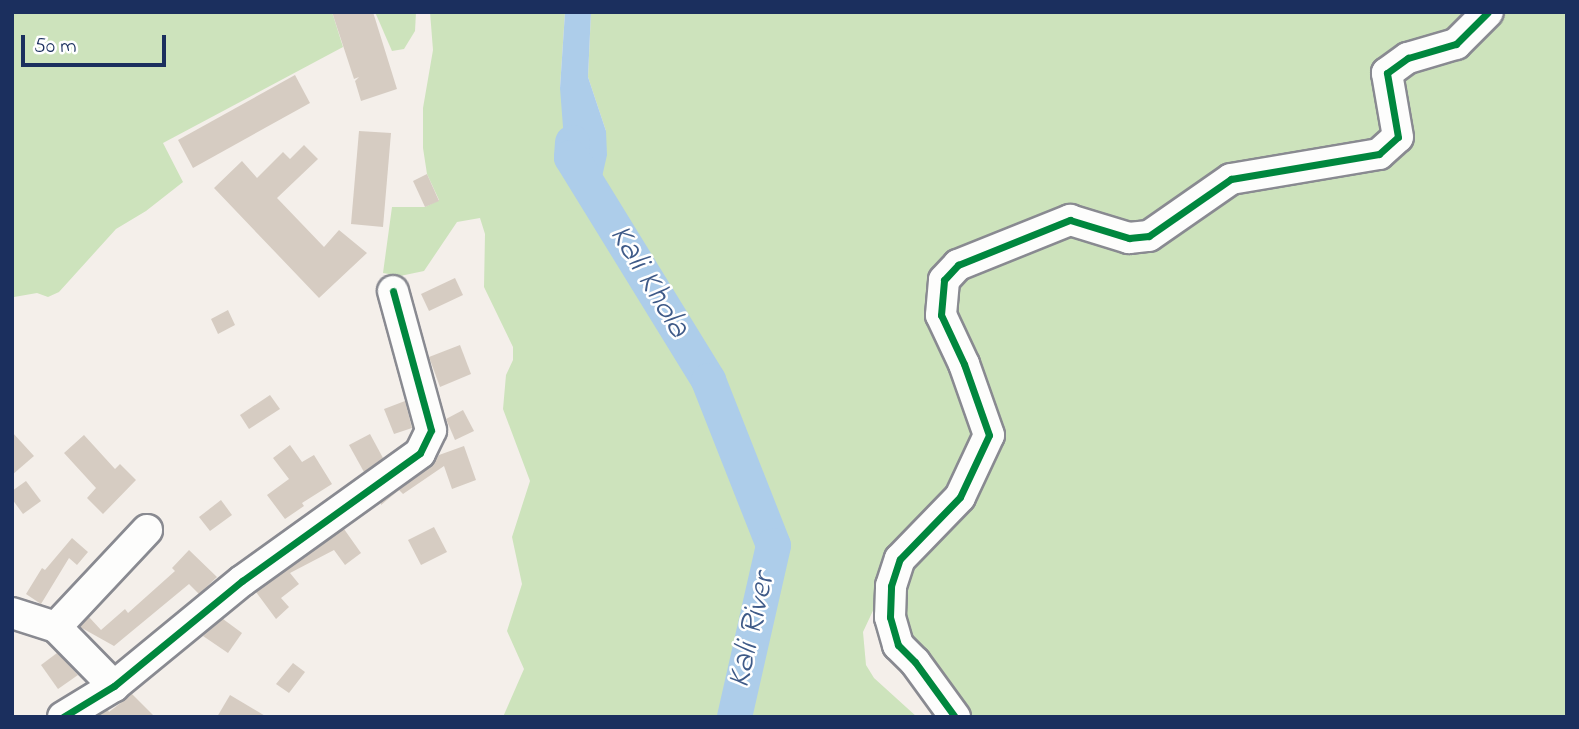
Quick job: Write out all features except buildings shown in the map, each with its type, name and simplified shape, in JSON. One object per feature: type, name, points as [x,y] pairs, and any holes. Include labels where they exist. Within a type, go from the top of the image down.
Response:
[{"type":"street","points":[[955,717],[915,662],[898,645],[890,617],[891,586],[900,559],[960,497],[989,435],[964,364],[941,315],[944,280],[958,265],[1070,220],[1129,238],[1149,236],[1231,178],[1379,154],[1398,137],[1387,74],[1408,58],[1456,44],[1488,12]]},
{"type":"street","points":[[63,717],[114,685],[242,581],[373,484],[409,462],[427,444],[431,430],[393,291]]},
{"type":"street","points":[[56,628],[147,530]]},
{"type":"street","points":[[12,613],[56,628],[114,685]]},
{"type":"green space","points":[[12,12],[332,12],[343,47],[163,143],[183,182],[146,211],[116,229],[59,292],[48,297],[37,293],[14,297]]},
{"type":"green space","points":[[375,12],[416,12],[415,31],[404,49],[392,51]]},
{"type":"green space","points":[[430,12],[565,12],[560,88],[606,131],[588,77],[591,12],[1567,12],[1567,717],[966,717],[877,602],[863,632],[866,665],[874,678],[917,717],[503,717],[524,669],[507,631],[522,584],[512,537],[530,481],[503,409],[506,375],[513,360],[513,347],[484,287],[485,234],[480,218],[457,222],[424,271],[400,276],[383,273],[392,207],[425,207],[439,200],[427,174],[423,148],[423,108],[433,50]]},
{"type":"water","points":[[565,12],[591,12],[588,77],[606,131],[607,155],[602,177],[576,188],[566,166],[560,88]]},
{"type":"waterway","name":"Kali Khola","points":[[572,142],[571,157],[708,380],[773,545],[734,717]]},
{"type":"cycle path","points":[[955,717],[915,662],[898,645],[890,617],[891,586],[900,559],[960,497],[989,435],[964,364],[941,315],[944,280],[958,265],[1070,220],[1129,238],[1149,236],[1231,179],[1379,154],[1398,137],[1387,73],[1408,58],[1456,44],[1488,12]]},
{"type":"cycle path","points":[[63,717],[114,686],[242,581],[420,453],[431,430],[393,291]]},
{"type":"water label","name":"Kali River","points":[[753,631]]}]
